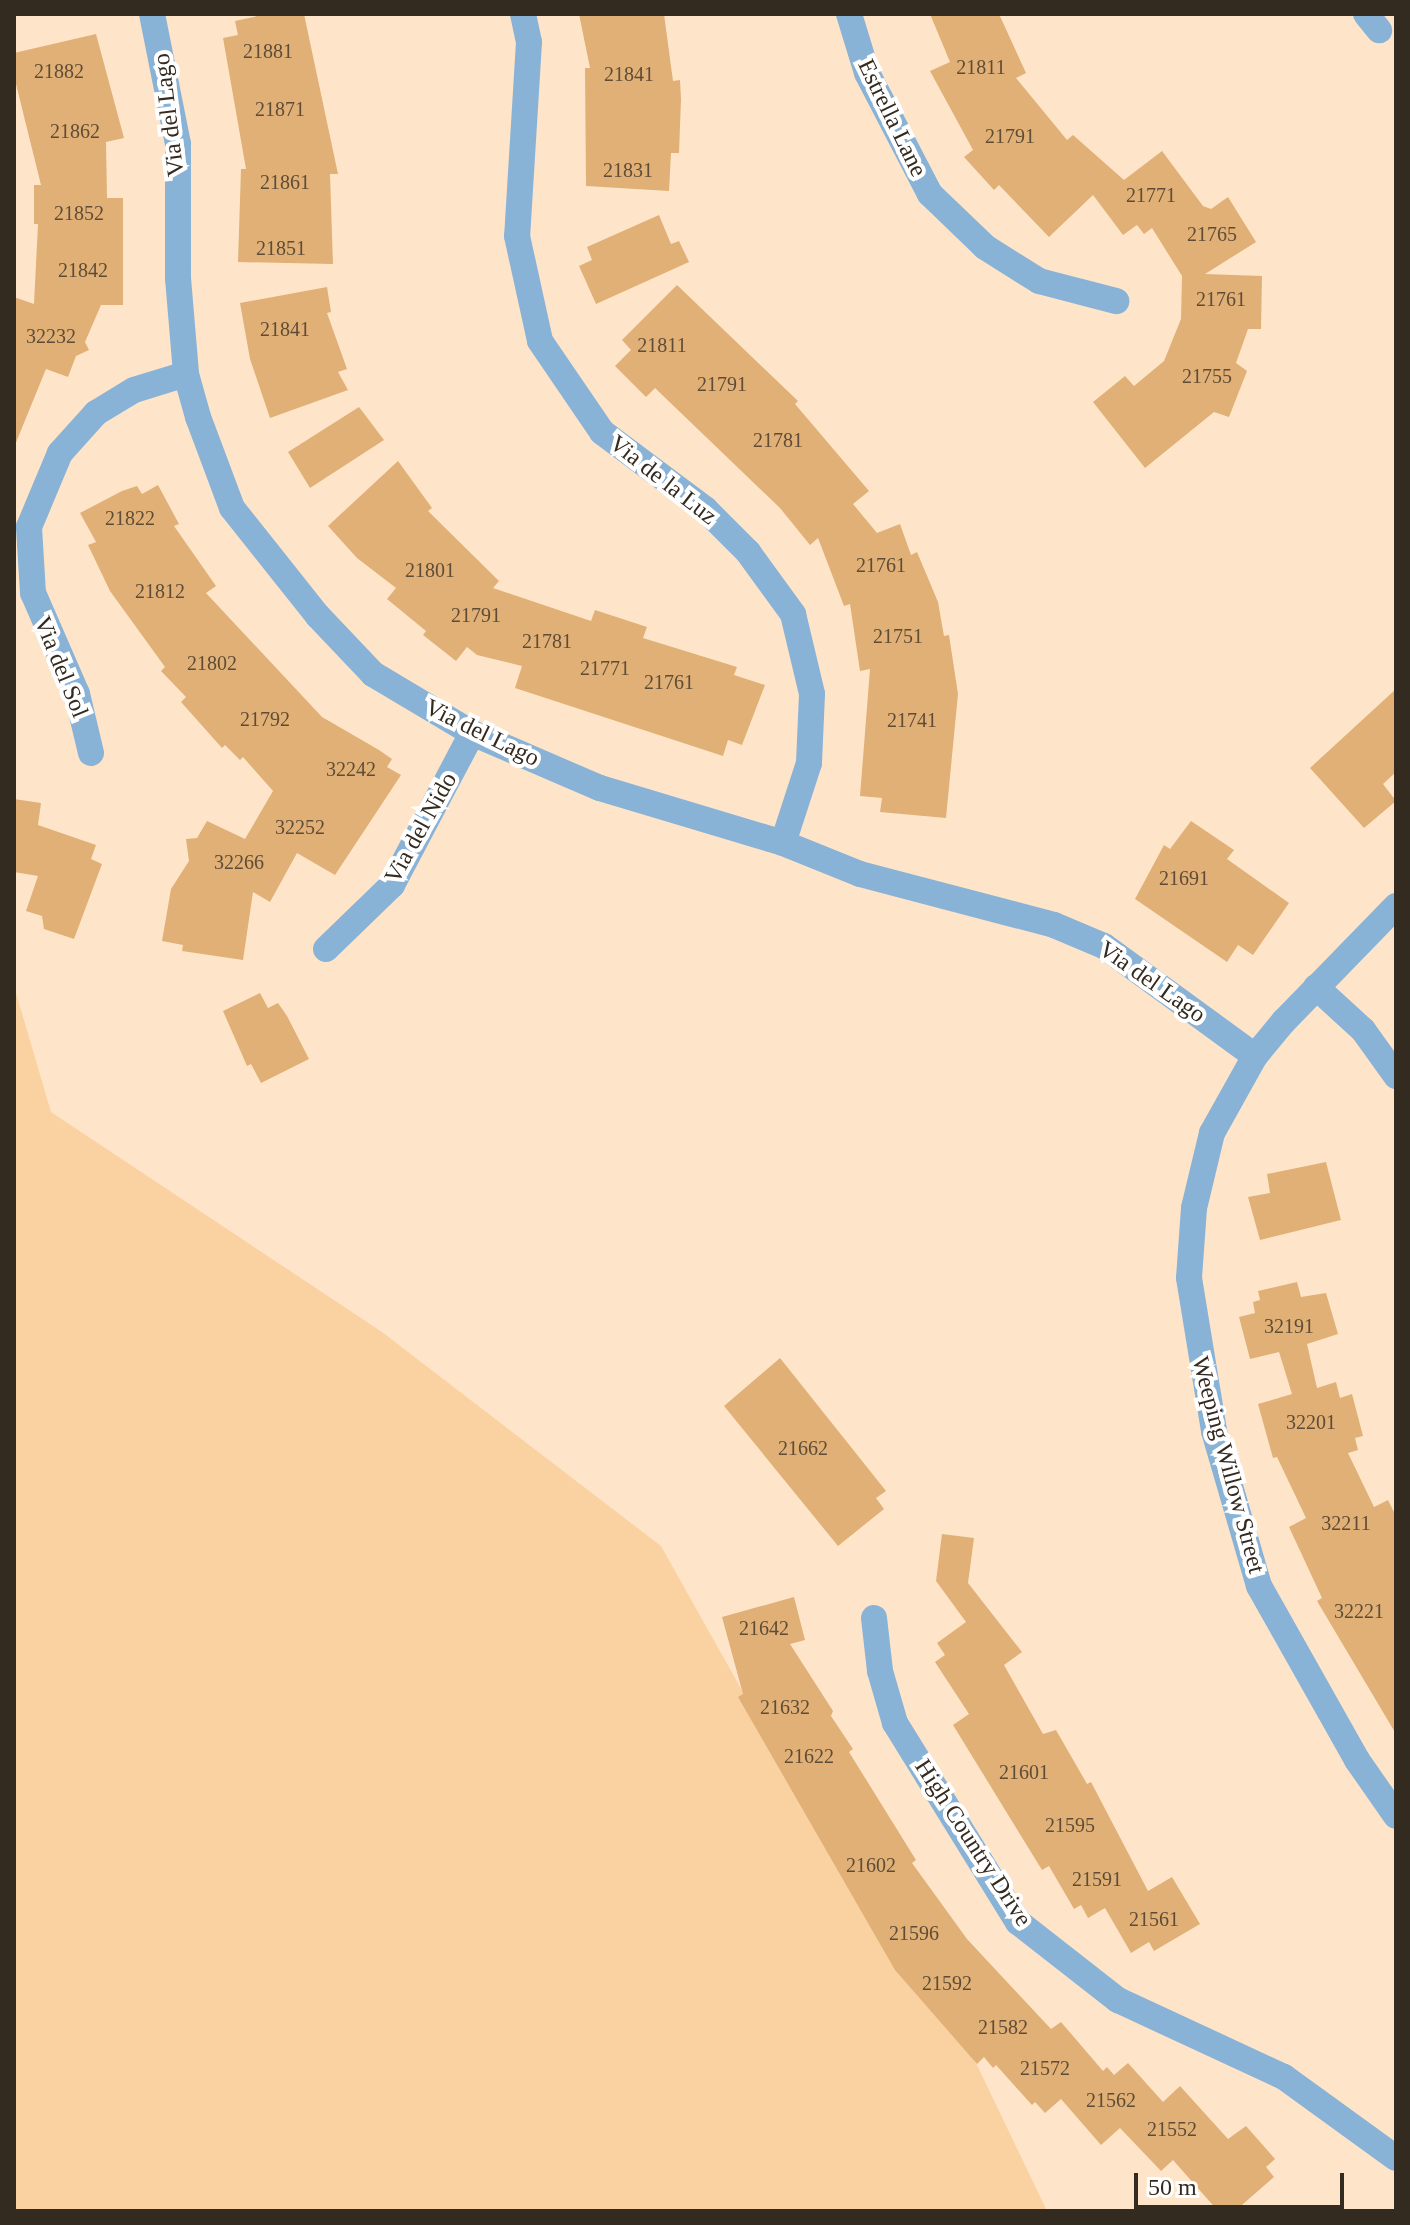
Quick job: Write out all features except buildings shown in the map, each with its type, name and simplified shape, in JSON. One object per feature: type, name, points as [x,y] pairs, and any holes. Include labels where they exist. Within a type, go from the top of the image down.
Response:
[{"type":"street","name":"Via del Lago","points":[[152,14],[178,144],[178,278],[186,374],[232,508],[318,616],[373,674],[472,733],[600,788],[783,843],[860,874],[1054,925],[1104,946],[1255,1056]]},
{"type":"street","name":"Via de la Luz","points":[[523,14],[529,42],[517,236],[540,341],[602,432],[705,509],[748,552],[793,614],[812,694],[809,763],[783,843]]},
{"type":"street","name":"Estrella Lane","points":[[849,14],[867,73],[930,194],[985,247],[1039,281],[1116,301]]},
{"type":"street","name":"Via del Sol","points":[[91,753],[77,694],[33,593],[29,527],[60,453],[96,413],[134,390],[186,374]]},
{"type":"street","name":"Via del Nido","points":[[326,949],[392,885],[472,733]]},
{"type":"street","name":"Weeping Willow Street","points":[[1396,906],[1316,987],[1255,1056],[1212,1133],[1194,1208],[1189,1278],[1197,1354],[1214,1431],[1259,1586],[1357,1760],[1396,1816]]},
{"type":"street","points":[[1316,987],[1363,1030],[1396,1076]]},
{"type":"street","name":"High Country Drive","points":[[874,1618],[880,1671],[895,1723],[1018,1922],[1118,2000],[1284,2077],[1396,2158]]},
{"type":"shaded area","points":[[14,986],[51,1112],[382,1332],[661,1546],[753,1710],[977,2065],[1047,2211],[14,2211]]}]
